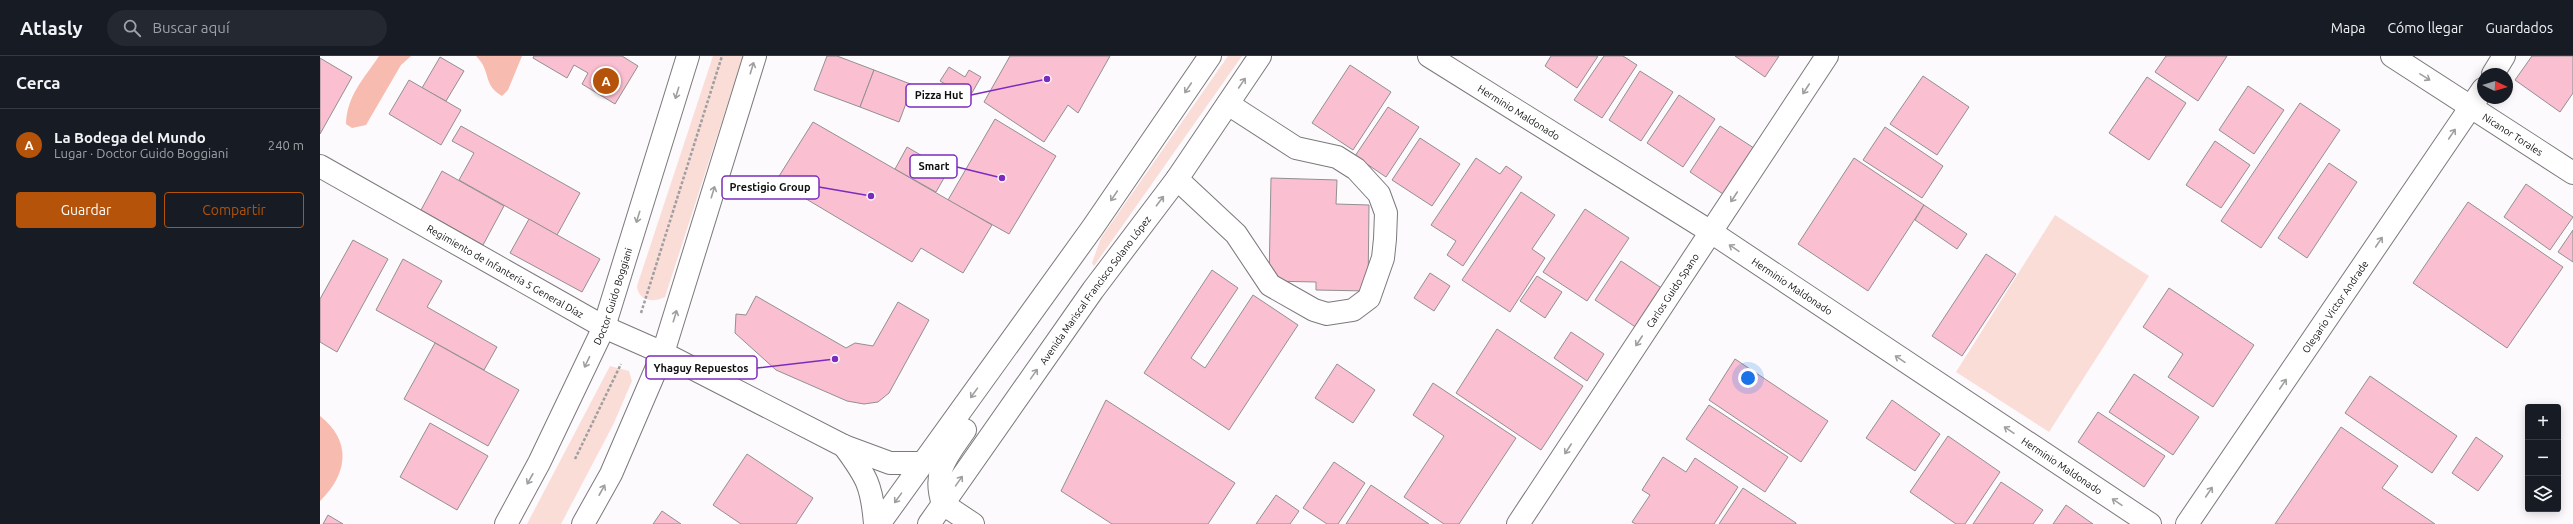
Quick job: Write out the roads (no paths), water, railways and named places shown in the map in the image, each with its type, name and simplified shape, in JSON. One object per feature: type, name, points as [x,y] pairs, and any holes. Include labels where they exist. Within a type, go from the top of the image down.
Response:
[{"type":"main road","name":"Doctor Guido Boggiani","points":[[506,524],[539,464],[604,327],[688,56]]},
{"type":"main road","points":[[583,524],[611,474],[663,353],[756,56]]},
{"type":"main road","points":[[879,524],[1093,227],[1210,56]]},
{"type":"main road","name":"Avenida Mariscal Francisco Solano López","points":[[929,524],[1093,290],[1177,179],[1260,56]]},
{"type":"main road","name":"Herminio Maldonado","points":[[1429,56],[1711,232],[2150,524]]},
{"type":"main road","name":"Carlos Guido Spano","points":[[1518,524],[1827,56]]},
{"type":"main road","name":"Nicanor Torales","points":[[2392,56],[2477,97]]},
{"type":"main road","points":[[2497,68],[2504,56]]},
{"type":"main road","name":"Olegario Victor Andrade","points":[[2188,524],[2477,97]]},
{"type":"main road","points":[[1177,179],[1236,234],[1270,286],[1314,310],[1327,314],[1353,310],[1369,298],[1383,258],[1385,239],[1386,213],[1379,194],[1356,169],[1337,157],[1296,148],[1228,104]]},
{"type":"main road","name":"Nicanor Torales","points":[[2486,104],[2573,173]]},
{"type":"main road","name":"Regimiento de Infantería 5 General Díaz","points":[[320,166],[604,327],[663,353],[844,446],[890,463],[923,463]]},
{"type":"main road","points":[[973,524],[943,504],[938,490],[940,470],[949,453],[1077,267],[1093,227]]},
{"type":"main road","points":[[844,446],[869,484],[872,494],[875,524]]},
{"type":"place","name":"Pizza Hut","points":[[1047,79]]},
{"type":"place","name":"La Bodega del Mundo","points":[[606,81]]},
{"type":"place","name":"Smart","points":[[1002,178]]},
{"type":"place","name":"Prestigio Group","points":[[871,196]]},
{"type":"place","name":"Yhaguy Repuestos","points":[[835,359]]}]
